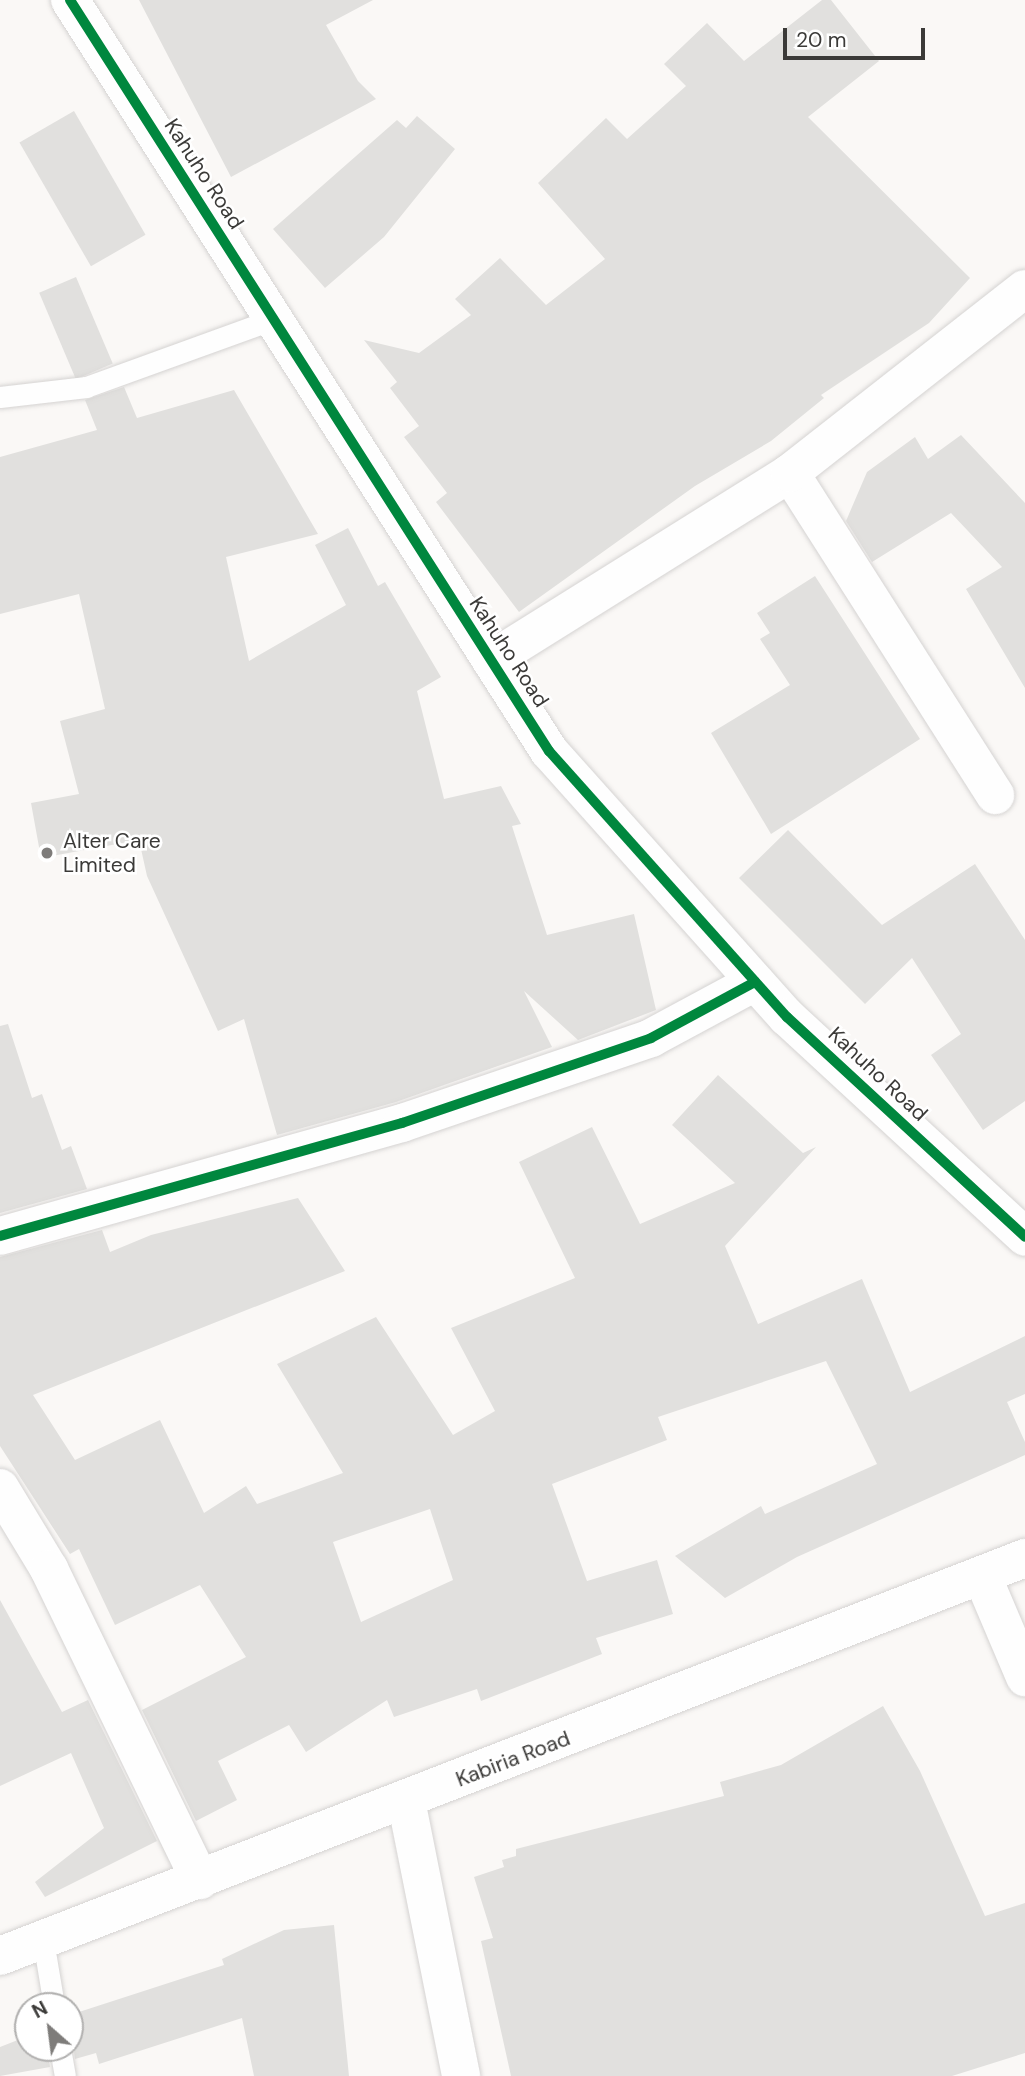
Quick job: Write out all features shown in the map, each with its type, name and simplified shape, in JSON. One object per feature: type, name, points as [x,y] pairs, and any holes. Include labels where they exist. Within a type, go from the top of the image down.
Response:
[{"type":"street","name":"Kahuho Road","points":[[70,0],[549,751],[755,982],[1025,1237]]},
{"type":"street","points":[[491,660],[790,472],[1025,289]]},
{"type":"street","points":[[790,472],[995,795]]},
{"type":"street","points":[[0,1236],[428,1114],[651,1038],[755,982]]},
{"type":"street","points":[[0,1488],[49,1569],[200,1880]]},
{"type":"street","name":"Kabiria Road","points":[[0,1956],[983,1577],[1025,1558]]},
{"type":"street","points":[[983,1577],[1025,1677]]},
{"type":"street","points":[[406,1800],[461,2076]]},
{"type":"lane","points":[[0,397],[86,387],[274,319]]},
{"type":"lane","points":[[43,1940],[52,1992]]},
{"type":"building","points":[[139,0],[373,0],[326,25],[358,81],[376,99],[231,177]]},
{"type":"building","points":[[822,0],[831,0],[879,61],[808,117],[970,278],[929,323],[821,395],[824,398],[771,441],[695,486],[519,612],[436,502],[447,493],[404,437],[419,426],[390,388],[397,382],[364,340],[419,353],[471,315],[455,299],[500,258],[546,305],[605,259],[538,183],[606,118],[627,139],[686,86],[664,64],[707,23],[744,61]]},
{"type":"building","points":[[74,111],[146,235],[91,266],[19,142]]},
{"type":"building","points":[[417,116],[455,149],[384,237],[325,288],[273,229],[397,120],[406,128]]},
{"type":"building","points":[[76,277],[113,364],[76,379],[39,293]]},
{"type":"building","points":[[124,387],[137,418],[234,390],[318,534],[226,557],[249,661],[346,605],[315,545],[348,528],[378,586],[385,582],[441,677],[417,691],[444,799],[501,786],[521,824],[512,826],[547,935],[634,914],[656,1010],[578,1040],[524,991],[552,1047],[396,1102],[277,1135],[244,1019],[218,1031],[147,876],[139,840],[41,858],[31,803],[79,794],[60,721],[105,709],[79,594],[0,614],[0,457],[97,430],[85,400]]},
{"type":"building","points":[[961,435],[1025,503],[1025,688],[966,589],[1002,567],[951,513],[872,562],[846,521],[867,472],[915,437],[928,459]]},
{"type":"building","points":[[815,576],[920,739],[771,834],[711,733],[790,685],[760,639],[770,633],[757,613]]},
{"type":"building","points":[[788,830],[882,925],[975,864],[1025,940],[1025,1101],[983,1130],[931,1055],[961,1034],[912,958],[865,1004],[739,878]]},
{"type":"building","points":[[8,1024],[32,1098],[42,1094],[62,1150],[71,1146],[87,1189],[0,1213],[0,1026]]},
{"type":"building","points":[[718,1075],[803,1153],[816,1147],[725,1246],[758,1324],[862,1279],[910,1392],[1025,1336],[1025,1394],[1007,1402],[1025,1442],[1025,1455],[797,1557],[725,1598],[675,1556],[761,1506],[765,1514],[877,1464],[826,1361],[658,1417],[667,1440],[552,1484],[587,1581],[657,1560],[673,1614],[596,1638],[602,1654],[481,1701],[477,1689],[394,1717],[387,1700],[306,1752],[289,1725],[218,1761],[237,1800],[196,1821],[142,1710],[246,1657],[200,1585],[115,1625],[79,1549],[70,1554],[0,1446],[0,1257],[102,1230],[110,1252],[151,1235],[298,1198],[345,1271],[33,1395],[75,1460],[160,1420],[204,1513],[246,1486],[257,1504],[343,1473],[277,1364],[376,1317],[453,1435],[495,1411],[451,1328],[575,1278],[519,1162],[592,1127],[640,1224],[735,1183],[672,1125]],"holes":[[[430,1509],[453,1580],[361,1622],[333,1542]]]},
{"type":"building","points":[[0,1600],[62,1712],[88,1700],[157,1841],[45,1897],[35,1882],[104,1828],[71,1753],[0,1786]]},
{"type":"building","points":[[883,1706],[920,1771],[985,1916],[1025,1903],[1025,2053],[952,2076],[511,2076],[481,1941],[493,1938],[474,1877],[504,1867],[502,1860],[516,1856],[516,1849],[724,1796],[720,1782],[781,1765]]},
{"type":"building","points":[[334,1925],[349,2076],[254,2076],[242,2018],[99,2064],[96,2053],[84,2056],[84,2010],[224,1965],[222,1959],[284,1930]]},
{"type":"building","points":[[14,2042],[14,2062],[49,2062],[50,2067],[0,2076],[0,2047]]},
{"type":"cycle path","points":[[70,0],[549,751],[787,1017],[1025,1237]]},
{"type":"cycle path","points":[[0,1236],[402,1123],[651,1038],[755,982]]},
{"type":"place","name":"Alter Care Limited","points":[[47,853]]}]
